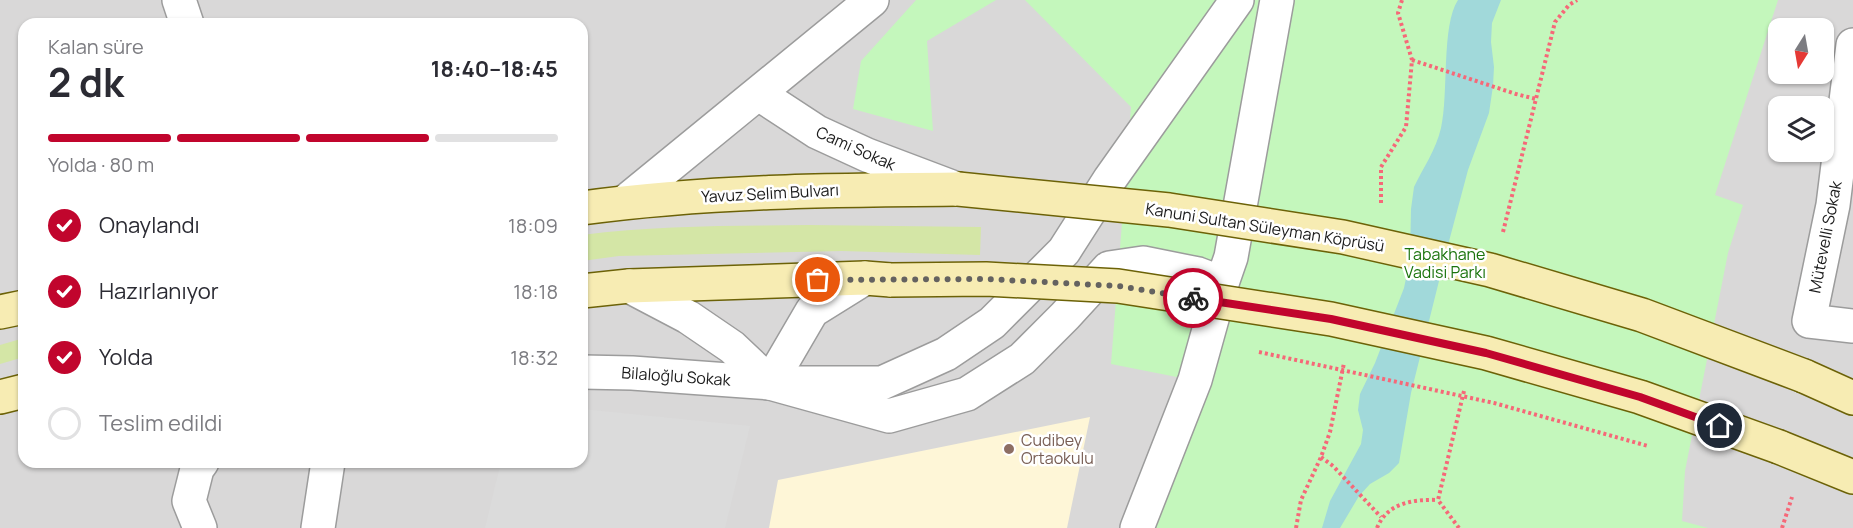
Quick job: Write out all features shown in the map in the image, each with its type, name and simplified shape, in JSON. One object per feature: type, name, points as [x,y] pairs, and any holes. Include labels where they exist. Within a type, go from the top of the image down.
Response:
[{"type":"main road","name":"Yavuz Selim Bulvarı","points":[[588,207],[625,202],[814,190],[958,189]]},
{"type":"main road","name":"Kanuni Sultan Süleyman Köprüsü","points":[[958,189],[1169,210],[1343,237],[1490,270],[1642,315],[1804,376],[1853,398]]},
{"type":"main road","points":[[588,290],[629,286],[878,279],[986,279],[1118,286],[1331,319],[1486,353],[1618,391],[1779,447],[1853,477]]},
{"type":"main road","points":[[0,312],[18,308]]},
{"type":"main road","points":[[0,397],[18,392]]},
{"type":"street","points":[[178,0],[185,18]]},
{"type":"street","points":[[625,202],[872,0]]},
{"type":"street","points":[[770,383],[882,382],[946,354],[992,323],[1064,251],[1110,179],[1237,0]]},
{"type":"street","points":[[1137,528],[1196,380],[1221,283],[1231,257],[1277,0]]},
{"type":"street","name":"Mütevelli Sokak","points":[[1853,45],[1833,205],[1809,321],[1853,326]]},
{"type":"street","name":"Cami Sokak","points":[[759,94],[817,132],[958,189]]},
{"type":"street","points":[[629,286],[688,317],[732,347],[770,383],[889,416],[967,394],[1023,359],[1109,268],[1143,263],[1198,274],[1221,283]]},
{"type":"street","points":[[770,383],[812,311],[878,279]]},
{"type":"street","name":"Bilaloğlu Sokak","points":[[588,372],[770,383]]},
{"type":"street","points":[[198,468],[189,501],[200,528]]},
{"type":"street","points":[[318,528],[327,468]]},
{"type":"path","points":[[1412,60],[1536,99]]},
{"type":"path","points":[[1248,350],[1494,403],[1659,450]]},
{"type":"path","points":[[1321,457],[1333,466],[1382,517]]},
{"type":"path","points":[[1782,528],[1794,492]]},
{"type":"path","points":[[1377,528],[1382,517],[1395,507],[1417,499],[1437,500]]},
{"type":"shaded area","points":[[0,0],[1853,0],[1853,528],[0,528]]},
{"type":"shaded area","points":[[588,410],[750,426],[725,528],[485,528],[500,468],[588,468]]},
{"type":"shaded area","name":"Cudibey Ortaokulu","points":[[1090,417],[1067,528],[769,528],[778,480]]},
{"type":"green space","points":[[916,0],[996,0],[927,41],[933,131],[853,109],[861,61]]},
{"type":"green space","name":"Tabakhane Vadisi Parkı","points":[[1025,0],[1778,0],[1772,18],[1768,18],[1768,31],[1715,195],[1743,205],[1728,253],[1685,471],[1682,521],[1708,528],[1145,528],[1202,382],[1111,364],[1131,107]]},
{"type":"green space","points":[[724,226],[981,227],[980,255],[842,251],[619,256],[588,260],[588,234]]},
{"type":"green space","points":[[18,340],[18,359],[0,364],[0,345]]},
{"type":"water","points":[[1458,0],[1501,0],[1492,23],[1493,86],[1489,113],[1468,170],[1411,393],[1399,463],[1389,473],[1370,484],[1359,496],[1340,528],[1322,528],[1330,501],[1361,444],[1363,430],[1358,410],[1360,394],[1375,363],[1404,288],[1410,259],[1414,187],[1433,151],[1441,128],[1449,26]]},
{"type":"way so far","points":[[818,280],[986,279],[1118,286],[1193,298]]},
{"type":"place","name":"Cudibey Ortaokulu","points":[[1009,449]]},
{"type":"route","points":[[1193,298],[1331,319],[1486,353],[1640,397],[1720,426]]}]
